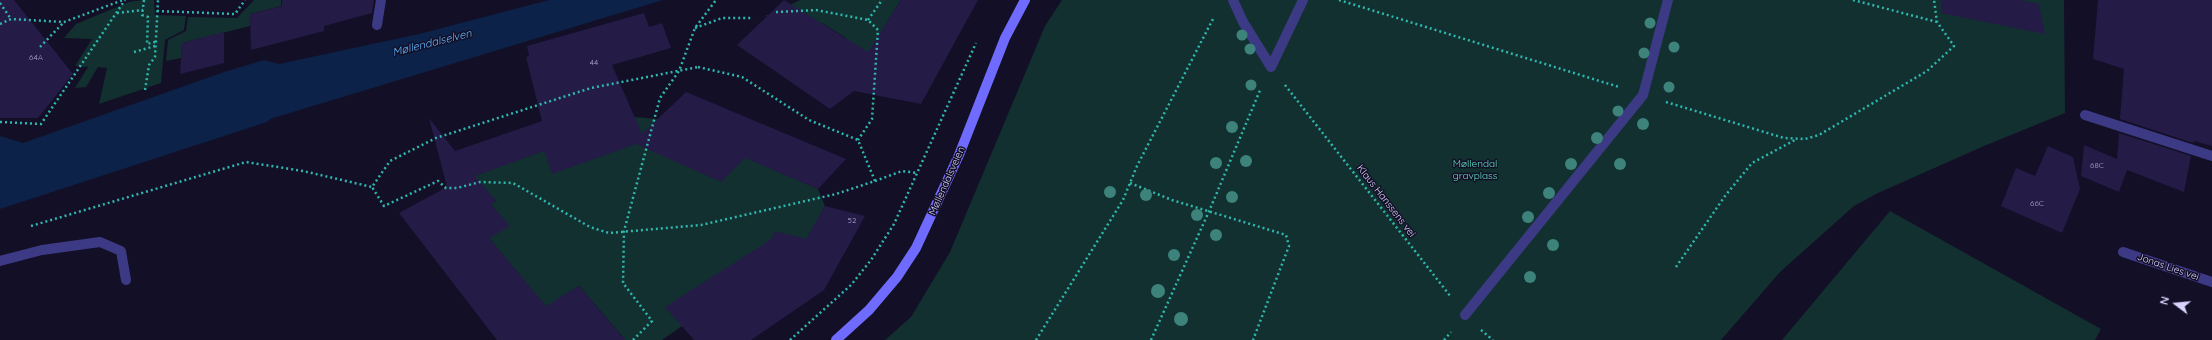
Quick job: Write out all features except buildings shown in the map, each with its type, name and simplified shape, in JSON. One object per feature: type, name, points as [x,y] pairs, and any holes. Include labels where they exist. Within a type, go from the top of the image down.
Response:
[{"type":"street","points":[[377,25],[381,0]]},
{"type":"street","name":"Møllendalsveien","points":[[836,340],[869,310],[888,288],[916,248],[959,155],[1005,38],[1025,0]]},
{"type":"street","points":[[1233,0],[1243,22],[1271,66]]},
{"type":"street","points":[[1271,66],[1303,0]]},
{"type":"street","points":[[1465,315],[1643,95],[1668,0]]},
{"type":"street","points":[[2085,115],[2212,156]]},
{"type":"street","points":[[0,261],[42,250],[100,242],[121,250],[126,280]]},
{"type":"street","name":"Jonas Lies vei","points":[[2124,252],[2212,282]]},
{"type":"path","points":[[0,122],[41,124],[117,13],[124,0]]},
{"type":"path","points":[[0,24],[11,19],[64,22],[124,0]]},
{"type":"path","points":[[144,0],[142,15],[148,17],[147,44],[155,42]]},
{"type":"path","points":[[145,90],[149,65],[155,57],[158,0]]},
{"type":"path","points":[[157,11],[235,14],[245,0]]},
{"type":"path","points":[[633,340],[652,321],[623,283],[624,231],[660,98],[679,71],[694,28],[716,0]]},
{"type":"path","points":[[868,20],[882,0]]},
{"type":"path","points":[[1339,0],[1784,138],[1795,139],[1819,135],[1927,70],[1954,46],[1937,22],[1934,0]]},
{"type":"path","points":[[1853,0],[1937,22]]},
{"type":"path","points":[[0,3],[11,19]]},
{"type":"path","points":[[117,13],[142,10]]},
{"type":"path","points":[[776,12],[816,10],[868,20],[878,30],[877,66],[872,119],[858,140]]},
{"type":"path","points":[[1036,340],[1123,200],[1137,166],[1216,14]]},
{"type":"path","points":[[694,28],[722,18],[753,18]]},
{"type":"path","points":[[40,47],[64,22]]},
{"type":"path","points":[[790,340],[851,285],[871,260],[894,224],[977,40]]},
{"type":"path","points":[[134,52],[155,46]]},
{"type":"path","points":[[1151,340],[1209,212],[1271,66]]},
{"type":"path","name":"Klaus Hanssens vei","points":[[1271,66],[1465,315],[1493,340]]},
{"type":"path","points":[[372,187],[390,161],[436,138],[591,88],[698,67],[742,77],[809,120],[858,140],[875,181]]},
{"type":"path","points":[[1676,267],[1725,196],[1752,164],[1795,139]]},
{"type":"path","points":[[28,228],[246,162],[303,171],[372,187],[384,206],[438,181],[446,188],[480,182],[512,183],[590,227],[609,233],[701,225],[836,194],[902,171],[918,173]]},
{"type":"path","points":[[1130,183],[1172,200],[1286,236],[1289,246],[1253,340]]},
{"type":"green space","points":[[154,0],[155,15],[186,16],[184,30],[165,40],[161,83],[99,104],[107,68],[98,67],[86,87],[75,88],[88,67],[75,66],[92,39],[64,38],[76,24],[129,2]]},
{"type":"green space","points":[[254,0],[281,0],[281,6],[250,14],[250,26],[182,43],[181,58],[166,61],[168,40],[186,31],[188,17],[237,18]]},
{"type":"green space","points":[[800,0],[901,0],[887,22],[920,27],[879,96],[846,38],[822,23],[795,41],[776,22],[765,15],[769,15]]},
{"type":"green space","name":"Møllendal gravplass","points":[[1062,0],[2064,0],[2065,113],[1984,146],[1878,193],[1854,206],[1780,272],[1721,340],[885,340],[911,317],[950,252],[1045,26]]},
{"type":"green space","points":[[635,117],[657,119],[818,189],[825,206],[821,213],[831,277],[806,303],[754,250],[682,326],[662,340],[616,340],[622,336],[579,286],[546,307],[489,238],[467,218],[496,201],[491,195],[461,212],[441,190],[446,186]]},
{"type":"green space","points":[[1890,211],[2101,329],[2095,340],[1782,340]]},
{"type":"water","name":"Møllendalselven","points":[[549,0],[663,0],[270,119],[267,122],[0,209],[0,136],[23,143],[224,72],[264,60],[279,64],[419,34]]}]
